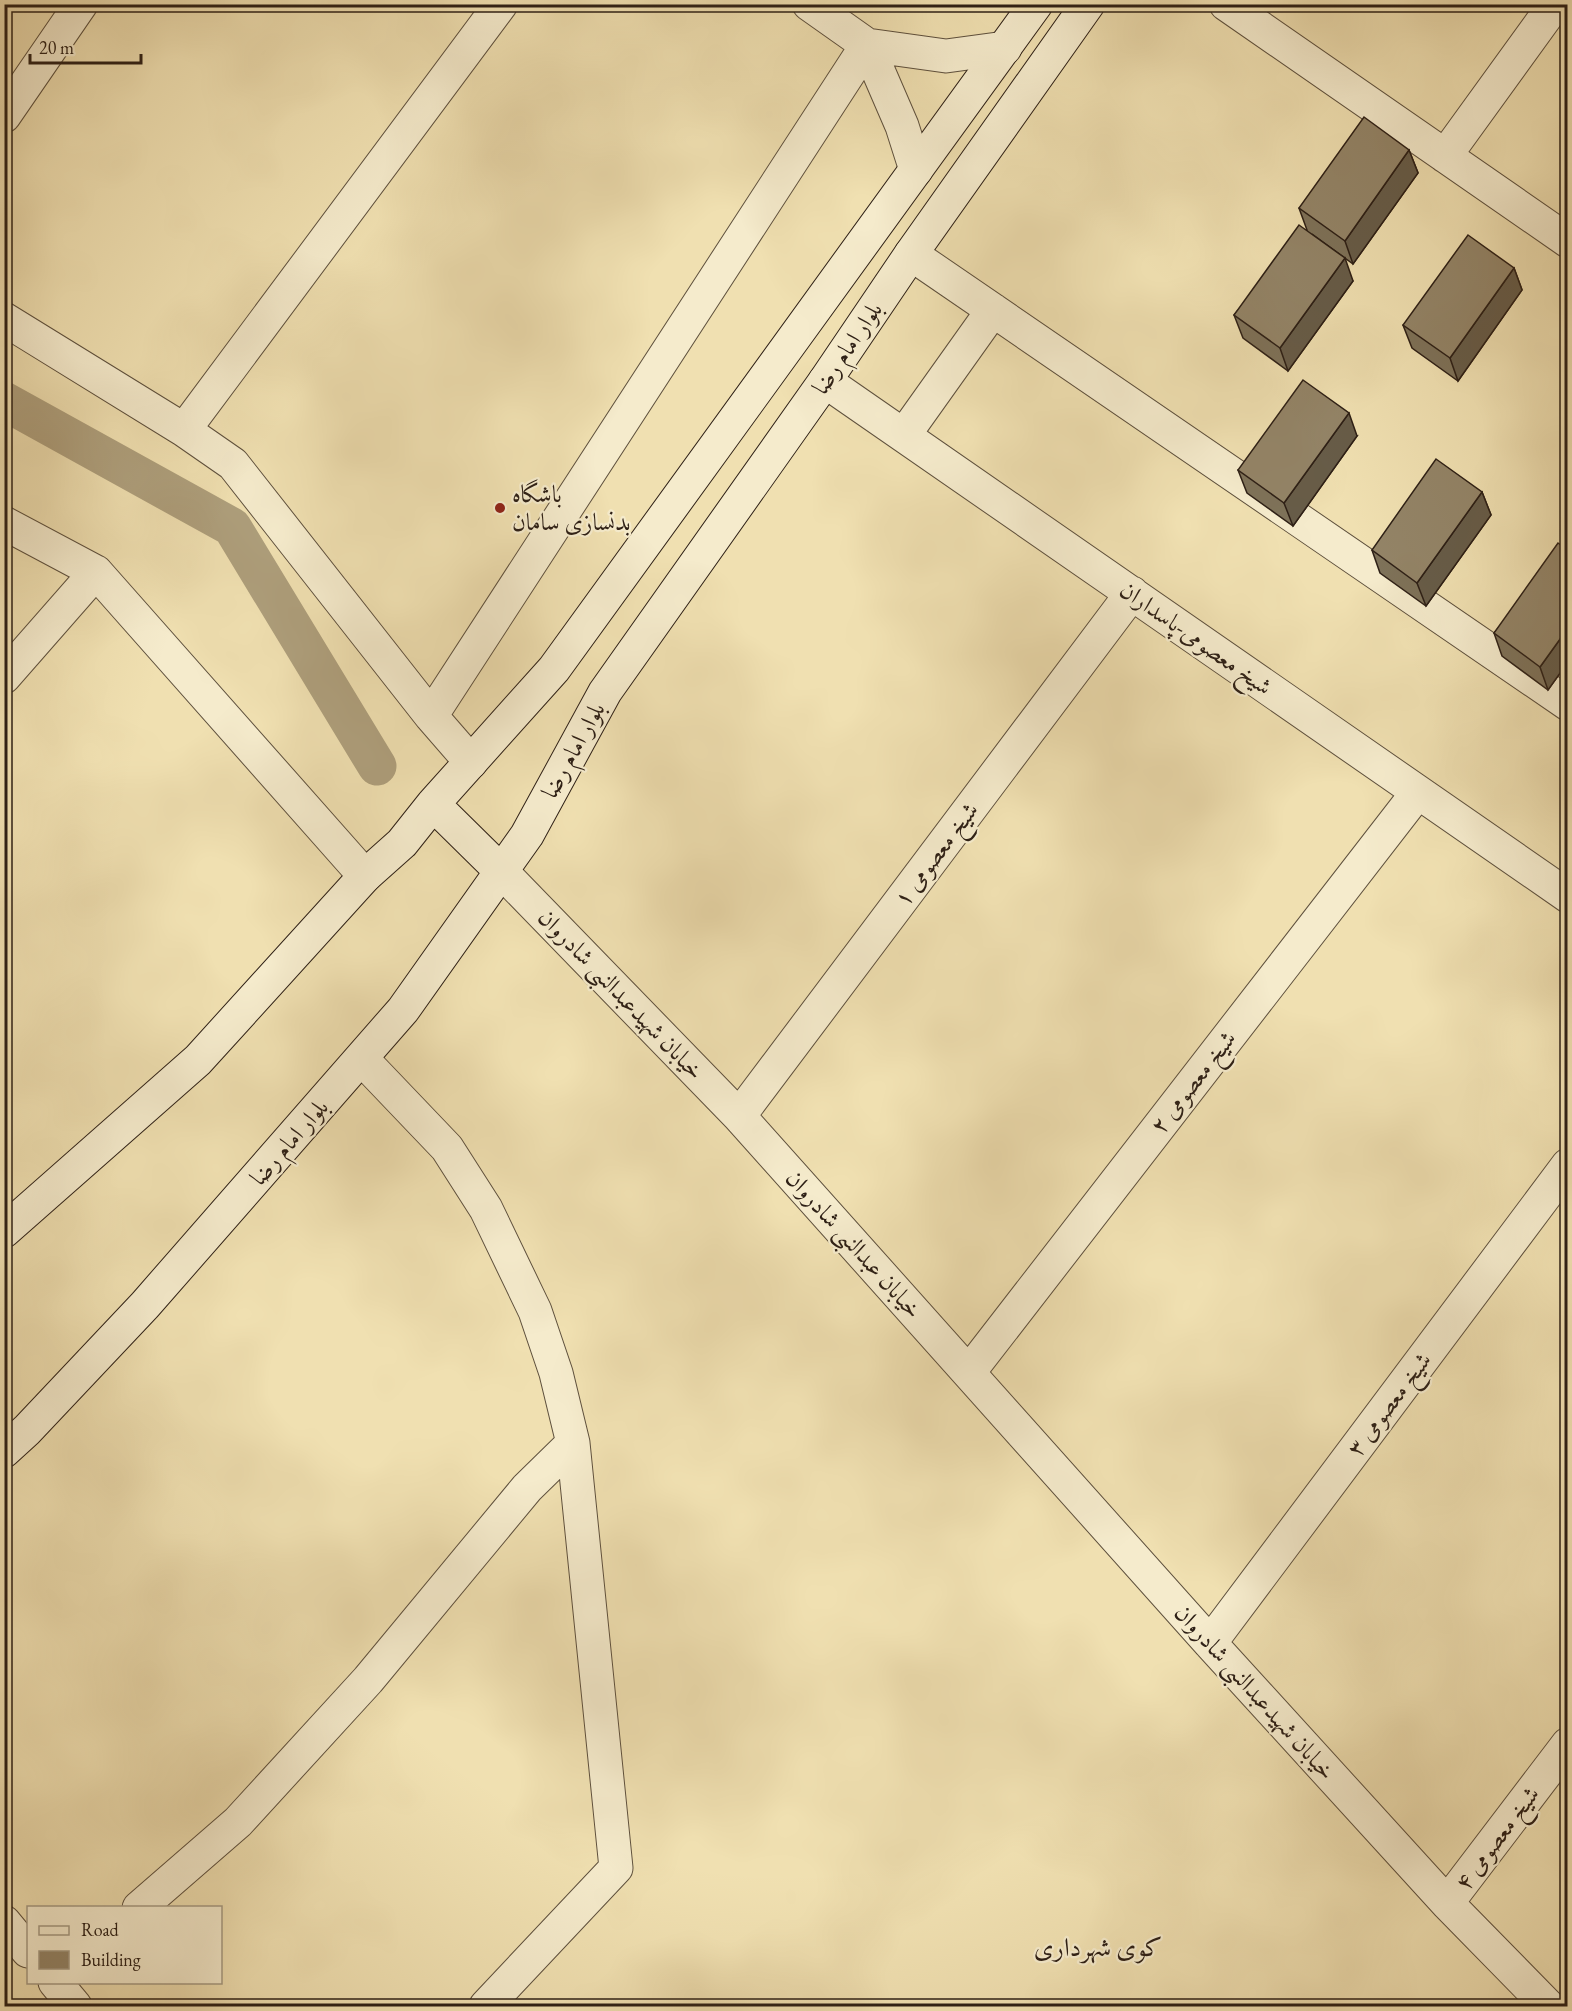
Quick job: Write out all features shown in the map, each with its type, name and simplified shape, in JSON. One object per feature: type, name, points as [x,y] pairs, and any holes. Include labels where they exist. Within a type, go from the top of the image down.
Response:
[{"type":"street","points":[[5,114],[81,4]]},
{"type":"street","points":[[184,430],[501,4]]},
{"type":"street","points":[[809,4],[867,45],[946,56],[1005,48]]},
{"type":"street","name":"بلوار امام رضا","points":[[4,1232],[198,1060],[365,876],[402,843],[433,804],[554,669],[1036,4]]},
{"type":"street","name":"بلوار امام رضا","points":[[4,1451],[27,1430],[145,1305],[403,1010],[527,835],[605,692],[1088,4]]},
{"type":"street","points":[[1226,4],[1568,241]]},
{"type":"street","points":[[1445,156],[1555,4]]},
{"type":"street","points":[[431,716],[867,45]]},
{"type":"street","points":[[867,45],[902,126],[916,170]]},
{"type":"street","points":[[911,254],[1568,704]]},
{"type":"street","points":[[904,435],[993,310]]},
{"type":"street","points":[[4,320],[184,430],[233,464],[431,716],[471,762]]},
{"type":"street","name":"شیخ معصومی-پاسداران","points":[[825,381],[1568,896]]},
{"type":"street","points":[[4,523],[96,572],[365,876]]},
{"type":"street","points":[[4,677],[96,572]]},
{"type":"street","name":"شیخ معصومی ١","points":[[740,1116],[1132,593]]},
{"type":"street","name":"شیخ معصومی ٢","points":[[969,1372],[1418,792]]},
{"type":"street","name":"خیابان شهیدعبدالنبی شادروان","points":[[433,804],[740,1116]]},
{"type":"street","points":[[362,1059],[447,1148],[486,1209],[535,1311],[556,1372],[573,1443],[616,1868],[486,2007]]},
{"type":"street","name":"خیابان عبدالنبی شادروان","points":[[740,1116],[969,1372]]},
{"type":"street","name":"شیخ معصومی ٣","points":[[1210,1642],[1568,1164]]},
{"type":"street","name":"خیابان شهیدعبدالنبی شادروان","points":[[969,1372],[1448,1904],[1548,2007]]},
{"type":"street","points":[[141,1906],[237,1822],[368,1680],[527,1488],[573,1443]]},
{"type":"street","name":"شیخ معصومی ۴","points":[[1448,1904],[1568,1744]]},
{"type":"street","points":[[4,1922],[27,1950]]},
{"type":"street","points":[[56,1984],[75,2007]]},
{"type":"building","points":[[1364,117],[1409,150],[1345,241],[1299,208]]},
{"type":"building","points":[[1299,225],[1345,258],[1280,348],[1234,315]]},
{"type":"building","points":[[1468,235],[1514,268],[1450,358],[1403,325]]},
{"type":"building","points":[[1303,380],[1349,413],[1284,503],[1238,470]]},
{"type":"building","points":[[1568,414],[1568,425],[1562,421]]},
{"type":"building","points":[[1436,459],[1482,492],[1417,583],[1372,550]]},
{"type":"building","points":[[1558,543],[1568,550],[1568,628],[1540,667],[1494,633]]},
{"type":"waterway","points":[[4,401],[232,527],[377,766]]},
{"type":"place","name":"باشگاه بدنسازی سامان","points":[[500,508]]},
{"type":"district","name":"کوی شهرداری","points":[[1098,1947]]}]
